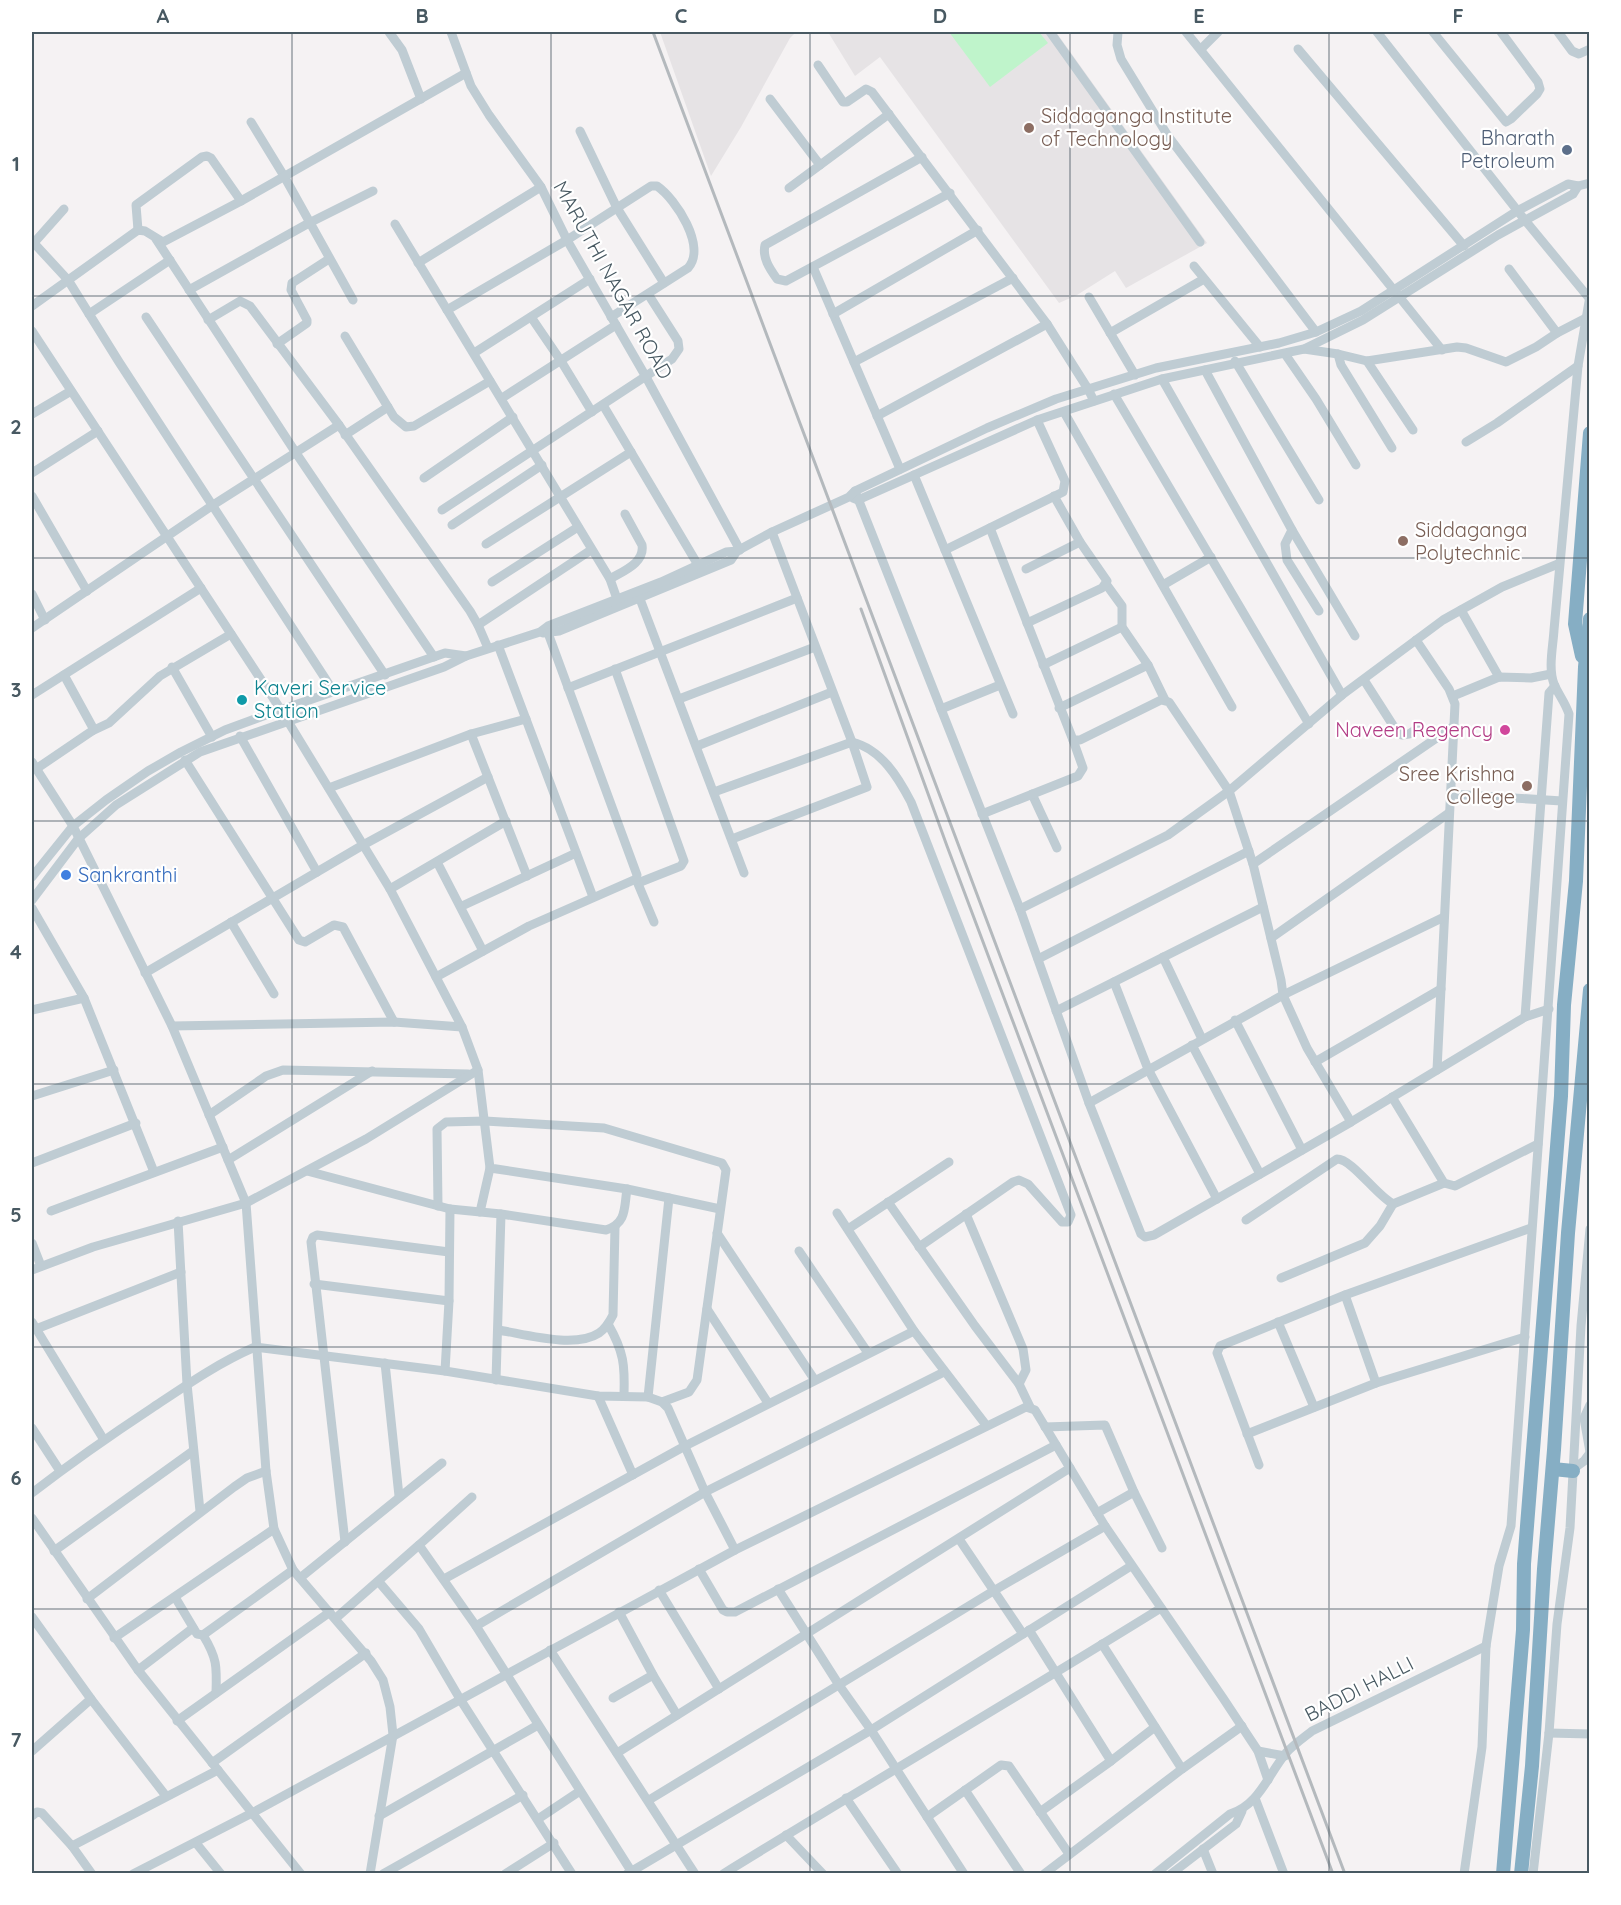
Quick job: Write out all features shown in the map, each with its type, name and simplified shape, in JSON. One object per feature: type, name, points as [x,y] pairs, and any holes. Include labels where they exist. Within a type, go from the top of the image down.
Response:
[{"type":"highway","points":[[1585,667],[1575,624],[1590,433]]},
{"type":"highway","points":[[1503,1872],[1523,1630],[1524,1564],[1561,1096],[1564,1005],[1576,881],[1585,667],[1590,619]]},
{"type":"highway","points":[[1521,1874],[1532,1766],[1568,1233],[1590,990]]},
{"type":"highway","points":[[1553,1469],[1573,1470]]},
{"type":"street","points":[[389,32],[402,50],[421,99]]},
{"type":"street","name":"MARUTHI NAGAR ROAD","points":[[451,32],[471,86],[541,187],[567,240],[646,377],[739,551]]},
{"type":"street","points":[[1050,32],[1200,242]]},
{"type":"street","points":[[1118,32],[1117,45],[1121,59],[1168,136],[1316,332]]},
{"type":"street","points":[[1186,32],[1442,350]]},
{"type":"street","points":[[1200,49],[1218,32]]},
{"type":"street","points":[[1377,32],[1517,211],[1589,297],[1578,366],[1558,564],[1551,674],[1569,714],[1531,1228],[1526,1337],[1511,1526],[1499,1566],[1486,1646],[1482,1747],[1464,1874]]},
{"type":"street","points":[[1433,32],[1506,122],[1538,94],[1540,89],[1538,82],[1501,32]]},
{"type":"street","points":[[1558,32],[1572,51],[1579,54],[1590,49]]},
{"type":"street","points":[[1298,49],[1464,246]]},
{"type":"street","points":[[818,65],[843,102],[847,102],[866,89],[889,114],[1047,324],[1094,401]]},
{"type":"street","points":[[32,306],[138,230],[145,231],[163,242],[241,201],[466,73]]},
{"type":"street","points":[[770,99],[820,165]]},
{"type":"street","points":[[789,188],[889,114]]},
{"type":"street","points":[[251,122],[353,300]]},
{"type":"street","points":[[580,131],[617,208],[664,283]]},
{"type":"street","points":[[138,230],[136,205],[202,157],[211,158],[241,201]]},
{"type":"street","points":[[922,157],[765,245],[767,264],[777,279],[786,281],[950,193]]},
{"type":"street","points":[[32,900],[78,839],[116,805],[200,752],[240,736],[288,722],[444,667],[466,656],[544,633],[559,631],[640,599],[731,560],[739,551],[772,532],[854,496],[914,475],[1037,420],[1162,379],[1304,349],[1363,320],[1396,294],[1517,211],[1568,184],[1578,186],[1590,183]]},
{"type":"street","points":[[447,310],[567,240],[651,186],[657,186],[677,207],[690,233],[693,245],[694,258],[687,268],[648,294],[561,361],[501,398]]},
{"type":"street","points":[[854,496],[900,469],[1056,399],[1156,368],[1234,353],[1316,332],[1396,294],[1524,219],[1573,194],[1578,186]]},
{"type":"street","points":[[418,263],[541,187]]},
{"type":"street","points":[[189,290],[309,223],[373,191]]},
{"type":"street","points":[[64,208],[32,243],[68,280],[334,692]]},
{"type":"street","points":[[395,224],[610,579],[618,599]]},
{"type":"street","points":[[833,314],[978,230]]},
{"type":"street","points":[[156,239],[296,453],[434,657]]},
{"type":"street","points":[[278,344],[307,323],[291,290],[292,283],[329,259]]},
{"type":"street","points":[[89,314],[170,260]]},
{"type":"street","points":[[1194,266],[1260,347]]},
{"type":"street","points":[[813,267],[900,469]]},
{"type":"street","points":[[1509,269],[1557,333]]},
{"type":"street","points":[[854,362],[1013,278]]},
{"type":"street","points":[[474,353],[590,279]]},
{"type":"street","points":[[1110,333],[1204,279]]},
{"type":"street","points":[[442,510],[672,359],[679,344],[648,294]]},
{"type":"street","points":[[1089,297],[1135,375]]},
{"type":"street","points":[[208,320],[240,301],[250,306],[339,425],[493,647],[526,719],[593,897]]},
{"type":"street","points":[[147,317],[385,675]]},
{"type":"street","points":[[531,317],[592,412]]},
{"type":"street","points":[[1304,349],[1367,361],[1466,348],[1506,362],[1586,318]]},
{"type":"street","points":[[877,416],[1047,324]]},
{"type":"street","points":[[32,331],[281,710],[390,889],[462,1027],[478,1070],[490,1168],[480,1212]]},
{"type":"street","points":[[345,336],[388,407],[403,426],[410,428],[490,381]]},
{"type":"street","points":[[1234,353],[1236,365],[1318,500]]},
{"type":"street","points":[[1284,354],[1316,399],[1356,465]]},
{"type":"street","points":[[1338,354],[1341,365],[1392,448]]},
{"type":"street","points":[[1367,361],[1413,430]]},
{"type":"street","points":[[1467,442],[1578,366]]},
{"type":"street","points":[[1205,370],[1292,530],[1355,636]]},
{"type":"street","points":[[1162,379],[1342,695]]},
{"type":"street","points":[[32,414],[72,391]]},
{"type":"street","points":[[1114,394],[1309,724]]},
{"type":"street","points":[[603,405],[698,565]]},
{"type":"street","points":[[345,435],[388,407]]},
{"type":"street","points":[[1064,412],[1232,707]]},
{"type":"street","points":[[424,478],[513,417]]},
{"type":"street","points":[[945,550],[1063,492],[1065,481],[1037,420]]},
{"type":"street","points":[[32,628],[213,505],[339,425]]},
{"type":"street","points":[[32,473],[98,430]]},
{"type":"street","points":[[486,544],[631,452]]},
{"type":"street","points":[[452,525],[542,465]]},
{"type":"street","points":[[914,475],[1012,714]]},
{"type":"street","points":[[32,496],[87,591]]},
{"type":"street","points":[[854,496],[1020,909],[1089,1103],[1141,1234],[1145,1237],[1154,1235],[1351,1122],[1525,1017],[1549,1008]]},
{"type":"street","points":[[1054,496],[1080,542],[1106,577],[1106,584],[1122,606],[1122,627],[1148,665],[1165,700],[1169,702],[1229,791],[1253,864],[1283,995],[1315,1062],[1351,1122]]},
{"type":"street","points":[[610,579],[638,561],[643,551],[625,513]]},
{"type":"street","points":[[492,582],[578,527]]},
{"type":"street","points":[[982,814],[1080,774],[1083,768],[990,528]]},
{"type":"street","points":[[1292,530],[1286,544],[1287,560],[1319,611]]},
{"type":"street","points":[[732,839],[865,789],[867,785],[772,532]]},
{"type":"street","points":[[1026,569],[1080,542]]},
{"type":"street","points":[[478,625],[591,550]]},
{"type":"street","points":[[544,633],[548,626],[618,599],[726,552],[739,551]]},
{"type":"street","points":[[1163,585],[1211,557]]},
{"type":"street","points":[[1020,909],[1168,835],[1229,791],[1342,695],[1443,621],[1502,587],[1558,564]]},
{"type":"street","points":[[1027,623],[1102,588],[1106,584]]},
{"type":"street","points":[[32,695],[201,588]]},
{"type":"street","points":[[32,594],[45,620]]},
{"type":"street","points":[[568,688],[796,598]]},
{"type":"street","points":[[640,599],[744,873]]},
{"type":"street","points":[[1461,610],[1499,677]]},
{"type":"street","points":[[1043,665],[1122,627]]},
{"type":"street","points":[[544,633],[568,688],[637,875],[637,881],[654,922]]},
{"type":"street","points":[[231,634],[172,667],[110,723],[33,764],[73,826],[172,1026],[246,1203],[255,1347],[266,1471],[274,1529],[293,1569],[366,1653],[383,1680],[390,1707],[393,1735],[370,1874]]},
{"type":"street","points":[[1416,640],[1453,696],[1455,704],[1437,1070]]},
{"type":"street","points":[[679,699],[815,647]]},
{"type":"street","points":[[33,874],[73,826],[106,800],[148,771],[212,736],[445,653],[466,656]]},
{"type":"street","points":[[1059,708],[1148,665]]},
{"type":"street","points":[[172,667],[212,736]]},
{"type":"street","points":[[436,977],[529,926],[593,897],[681,866],[684,861],[615,669]]},
{"type":"street","points":[[1453,696],[1499,677],[1531,678],[1551,674]]},
{"type":"street","points":[[64,675],[93,728],[92,731]]},
{"type":"street","points":[[1364,680],[1396,730],[1402,735],[1418,728]]},
{"type":"street","points":[[941,709],[1000,685]]},
{"type":"street","points":[[1525,1017],[1549,693],[1555,686]]},
{"type":"street","points":[[697,746],[832,693]]},
{"type":"street","points":[[1073,740],[1080,740],[1165,700]]},
{"type":"street","points":[[329,788],[471,734],[526,719]]},
{"type":"street","points":[[1253,864],[1454,726]]},
{"type":"street","points":[[471,734],[527,876]]},
{"type":"street","points":[[240,736],[317,872]]},
{"type":"street","points":[[714,792],[852,742],[862,745],[881,758],[904,788],[911,802],[1071,1215],[1068,1222],[1062,1222],[1028,1184],[1019,1180],[919,1247]]},
{"type":"street","points":[[185,760],[303,942],[334,925],[343,927],[394,1022]]},
{"type":"street","points":[[145,973],[363,845],[488,777]]},
{"type":"street","points":[[1032,794],[1057,848]]},
{"type":"street","points":[[1450,794],[1562,801]]},
{"type":"street","points":[[1270,938],[1449,813]]},
{"type":"street","points":[[390,889],[506,820]]},
{"type":"street","points":[[1038,959],[1249,851]]},
{"type":"street","points":[[462,906],[576,853]]},
{"type":"street","points":[[437,862],[462,906],[483,951]]},
{"type":"street","points":[[1056,1011],[1263,907]]},
{"type":"street","points":[[32,908],[84,998],[154,1172]]},
{"type":"street","points":[[1089,1103],[1235,1020],[1444,917]]},
{"type":"street","points":[[231,922],[274,994]]},
{"type":"street","points":[[1163,957],[1202,1039]]},
{"type":"street","points":[[1114,982],[1148,1070],[1217,1199]]},
{"type":"street","points":[[1315,1062],[1441,989]]},
{"type":"street","points":[[32,1010],[84,998]]},
{"type":"street","points":[[1235,1020],[1302,1150]]},
{"type":"street","points":[[172,1026],[394,1022],[462,1027]]},
{"type":"street","points":[[1192,1045],[1260,1174]]},
{"type":"street","points":[[32,1096],[114,1070]]},
{"type":"street","points":[[32,1243],[36,1268],[93,1247],[246,1203],[366,1139],[468,1074],[478,1070]]},
{"type":"street","points":[[209,1115],[276,1071],[468,1074]]},
{"type":"street","points":[[228,1160],[372,1071]]},
{"type":"street","points":[[1392,1097],[1444,1183]]},
{"type":"street","points":[[438,1206],[437,1129],[446,1122],[485,1121],[604,1128],[722,1163],[726,1170],[695,1386],[682,1396],[662,1402]]},
{"type":"street","points":[[32,1163],[136,1123]]},
{"type":"street","points":[[1281,1278],[1365,1243],[1380,1226],[1393,1204],[1444,1183],[1455,1186],[1538,1144]]},
{"type":"street","points":[[51,1211],[223,1147]]},
{"type":"street","points":[[1245,1220],[1337,1159],[1347,1161],[1380,1196],[1393,1204]]},
{"type":"street","points":[[848,1229],[949,1162]]},
{"type":"street","points":[[490,1168],[627,1189],[720,1209]]},
{"type":"street","points":[[306,1171],[450,1209],[501,1214],[606,1230],[615,1227],[621,1220],[627,1189]]},
{"type":"street","points":[[648,1397],[669,1198]]},
{"type":"street","points":[[888,1203],[1019,1384],[1030,1407],[1035,1410],[1104,1526],[1258,1751],[1268,1780]]},
{"type":"street","points":[[445,1371],[450,1209]]},
{"type":"street","points":[[837,1213],[914,1332],[986,1425]]},
{"type":"street","points":[[496,1380],[501,1214]]},
{"type":"street","points":[[966,1215],[1023,1349],[1026,1370],[1019,1384]]},
{"type":"street","points":[[178,1221],[187,1384],[200,1511]]},
{"type":"street","points":[[498,1330],[563,1340],[584,1339],[599,1333],[613,1315],[615,1303],[615,1227]]},
{"type":"street","points":[[1259,1466],[1217,1353],[1223,1344],[1345,1295],[1531,1228]]},
{"type":"street","points":[[1533,1874],[1549,1733],[1557,1624],[1570,1528],[1580,1344],[1590,1229]]},
{"type":"street","points":[[717,1233],[814,1379]]},
{"type":"street","points":[[345,1542],[311,1242],[317,1235],[449,1252]]},
{"type":"street","points":[[799,1251],[868,1353]]},
{"type":"street","points":[[104,1440],[34,1326],[181,1272]]},
{"type":"street","points":[[314,1284],[448,1301]]},
{"type":"street","points":[[1345,1295],[1376,1383]]},
{"type":"street","points":[[707,1309],[768,1403]]},
{"type":"street","points":[[1278,1322],[1314,1407]]},
{"type":"street","points":[[608,1324],[619,1343],[625,1366],[624,1396]]},
{"type":"street","points":[[444,1579],[685,1446],[814,1379],[914,1332]]},
{"type":"street","points":[[1247,1434],[1376,1383],[1526,1337]]},
{"type":"street","points":[[1580,1344],[1590,1339]]},
{"type":"street","points":[[32,1493],[104,1440],[187,1384],[234,1356],[255,1347],[445,1371],[598,1396],[648,1397],[662,1402],[668,1408],[705,1492],[735,1550]]},
{"type":"street","points":[[1579,1368],[1590,1362]]},
{"type":"street","points":[[385,1363],[399,1496]]},
{"type":"street","points":[[476,1626],[705,1492],[944,1372]]},
{"type":"street","points":[[598,1396],[633,1475]]},
{"type":"street","points":[[1573,1470],[1584,1461],[1590,1452],[1584,1418],[1590,1406]]},
{"type":"street","points":[[135,1873],[252,1813],[735,1550],[986,1425],[1030,1407]]},
{"type":"street","points":[[1045,1427],[1105,1425],[1134,1492],[1162,1548]]},
{"type":"street","points":[[32,1428],[60,1472]]},
{"type":"street","points":[[699,1569],[723,1610],[735,1612],[1056,1445]]},
{"type":"street","points":[[54,1551],[193,1451]]},
{"type":"street","points":[[300,1578],[442,1463]]},
{"type":"street","points":[[617,1753],[1070,1468]]},
{"type":"street","points":[[87,1599],[200,1511],[247,1478],[266,1471]]},
{"type":"street","points":[[1097,1513],[1134,1492]]},
{"type":"street","points":[[177,1721],[379,1582],[472,1497]]},
{"type":"street","points":[[32,1518],[138,1670],[301,1874]]},
{"type":"street","points":[[649,1800],[1104,1526]]},
{"type":"street","points":[[114,1638],[274,1529]]},
{"type":"street","points":[[959,1539],[1056,1674],[1111,1761]]},
{"type":"street","points":[[420,1545],[476,1626],[630,1873],[871,1730],[1131,1566]]},
{"type":"street","points":[[175,1597],[197,1634],[203,1635],[293,1569]]},
{"type":"street","points":[[379,1582],[419,1629],[460,1699],[572,1874]]},
{"type":"street","points":[[778,1589],[838,1685],[871,1730],[964,1874]]},
{"type":"street","points":[[659,1590],[719,1689]]},
{"type":"street","points":[[723,1874],[846,1798],[1056,1674],[1161,1608]]},
{"type":"street","points":[[619,1612],[677,1715]]},
{"type":"street","points":[[32,1617],[166,1796]]},
{"type":"street","points":[[138,1670],[194,1628]]},
{"type":"street","points":[[203,1635],[214,1653],[217,1671],[216,1693]]},
{"type":"street","points":[[1102,1644],[1182,1769]]},
{"type":"street","name":"BADDI HALLI","points":[[1155,1874],[1230,1814],[1242,1811],[1255,1798],[1284,1756],[1312,1731],[1486,1646]]},
{"type":"street","points":[[550,1650],[695,1874]]},
{"type":"street","points":[[72,1846],[166,1796],[215,1766],[366,1653]]},
{"type":"street","points":[[613,1698],[653,1676]]},
{"type":"street","points":[[32,1751],[92,1700]]},
{"type":"street","points":[[379,1816],[538,1725]]},
{"type":"street","points":[[1044,1874],[1242,1726]]},
{"type":"street","points":[[1040,1812],[1155,1727]]},
{"type":"street","points":[[1549,1733],[1590,1734]]},
{"type":"street","points":[[1258,1751],[1284,1756]]},
{"type":"street","points":[[927,1817],[1001,1765],[1006,1765],[1009,1766],[1069,1854]]},
{"type":"street","points":[[965,1790],[1022,1874]]},
{"type":"street","points":[[538,1819],[580,1791]]},
{"type":"street","points":[[383,1874],[522,1795]]},
{"type":"street","points":[[846,1798],[898,1874]]},
{"type":"street","points":[[1255,1798],[1284,1874]]},
{"type":"street","points":[[1171,1874],[1236,1824],[1242,1811]]},
{"type":"street","points":[[32,1816],[38,1812],[42,1813],[72,1846],[92,1874]]},
{"type":"street","points":[[786,1835],[823,1874]]},
{"type":"street","points":[[196,1843],[221,1874]]},
{"type":"street","points":[[505,1874],[554,1843]]},
{"type":"street","points":[[1203,1849],[1213,1874]]},
{"type":"shaded area","points":[[660,32],[796,32],[790,38],[711,176]]},
{"type":"shaded area","name":"Siddaganga Institute of Technology","points":[[828,32],[1056,32],[1207,243],[1126,288],[1115,271],[1077,295],[1059,303],[880,57],[855,76]]},
{"type":"green space","points":[[949,32],[1039,32],[1048,43],[990,87]]},
{"type":"railway","points":[[653,32],[1345,1874]]},
{"type":"railway","points":[[861,609],[947,846],[1333,1874]]},
{"type":"place","name":"Siddaganga Institute of Technology","points":[[1029,128]]},
{"type":"place","name":"Bharath Petroleum","points":[[1567,150]]},
{"type":"place","name":"Siddaganga Polytechnic","points":[[1403,541]]},
{"type":"place","name":"Kaveri Service Station","points":[[242,700]]},
{"type":"place","name":"Naveen Regency","points":[[1505,730]]},
{"type":"place","name":"Sree Krishna College","points":[[1527,786]]},
{"type":"place","name":"Sankranthi","points":[[66,875]]}]
